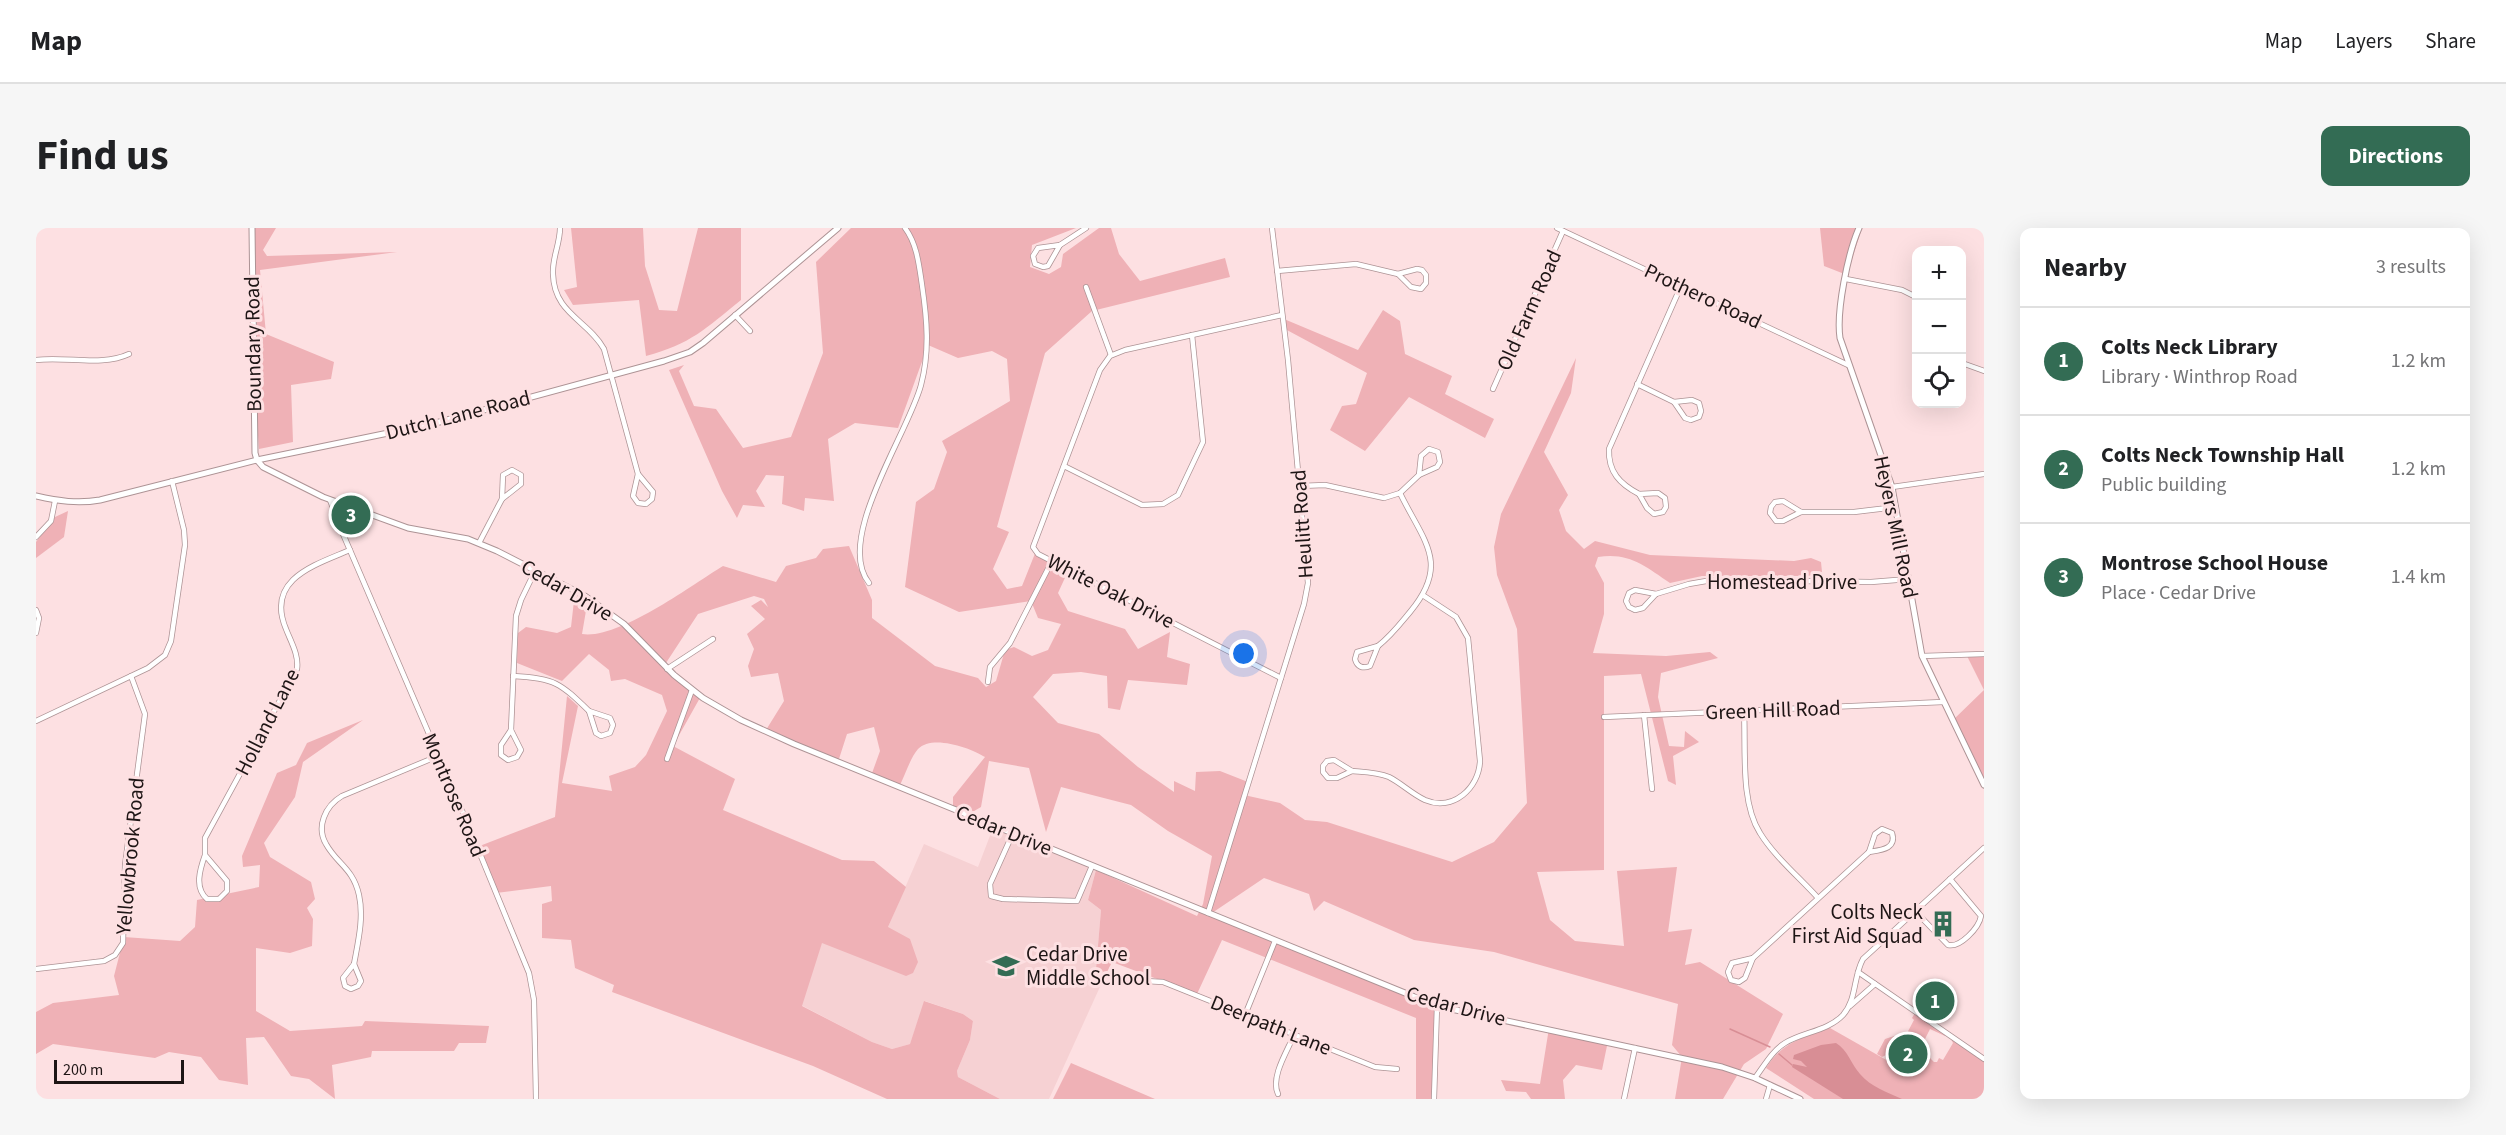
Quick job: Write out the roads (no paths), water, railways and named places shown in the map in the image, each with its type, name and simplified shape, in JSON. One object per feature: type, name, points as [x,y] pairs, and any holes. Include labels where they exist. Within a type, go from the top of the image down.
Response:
[{"type":"street","name":"Boundary Road","points":[[252,228],[257,460]]},
{"type":"street","points":[[560,228],[560,239],[552,274],[555,287],[570,315],[597,337],[604,349],[638,474],[653,492],[652,499],[646,504],[638,503],[633,496],[638,474]]},
{"type":"street","name":"Dutch Lane Road","points":[[36,496],[55,501],[91,501],[257,460],[432,424],[611,376],[690,352],[838,228]]},
{"type":"street","points":[[869,583],[863,575],[861,565],[865,518],[917,400],[927,355],[927,320],[921,277],[914,244],[905,228]]},
{"type":"street","points":[[1060,245],[1048,266],[1039,267],[1035,264],[1033,256],[1038,248],[1060,245],[1086,228]]},
{"type":"street","name":"Heulitt Road","points":[[1208,913],[1307,590],[1300,486],[1272,228]]},
{"type":"street","name":"Prothero Road","points":[[1557,228],[1848,365]]},
{"type":"street","name":"Heyers Mill Road","points":[[1859,228],[1846,279],[1839,327],[1848,365],[1892,487],[1922,656],[1984,785]]},
{"type":"street","name":"Old Farm Road","points":[[1493,389],[1563,231]]},
{"type":"street","points":[[1277,271],[1356,264],[1398,274],[1420,269],[1425,273],[1427,281],[1421,289],[1414,288],[1398,274]]},
{"type":"street","points":[[1846,279],[1902,290],[1912,295]]},
{"type":"street","points":[[1639,494],[1661,494],[1666,501],[1666,507],[1660,513],[1651,512],[1639,494],[1618,480],[1611,468],[1609,456],[1612,439],[1681,286]]},
{"type":"street","points":[[1086,287],[1111,355],[1282,315]]},
{"type":"street","points":[[735,315],[750,331]]},
{"type":"street","points":[[1064,466],[1142,505],[1163,504],[1178,495],[1199,452],[1204,436],[1192,335]]},
{"type":"street","points":[[36,360],[51,358],[114,361],[129,354]]},
{"type":"street","name":"White Oak Drive","points":[[1111,355],[1100,370],[1033,545],[1036,553],[1281,678]]},
{"type":"street","points":[[1966,364],[1984,371]]},
{"type":"street","points":[[1637,384],[1674,402],[1688,419],[1693,420],[1700,414],[1700,406],[1696,401],[1674,402]]},
{"type":"street","points":[[1300,486],[1325,485],[1378,498],[1400,494],[1419,475],[1438,465],[1441,459],[1438,452],[1429,449],[1422,454],[1419,475]]},
{"type":"street","name":"Cedar Drive","points":[[257,460],[270,471],[330,500],[408,528],[459,536],[479,543],[603,607],[632,631],[667,669],[692,690],[723,711],[777,737],[1437,1006],[1722,1067],[1755,1078],[1800,1099]]},
{"type":"street","points":[[479,543],[502,499],[521,484],[521,475],[516,470],[509,470],[503,475],[502,499]]},
{"type":"street","points":[[1892,487],[1984,474]]},
{"type":"street","points":[[36,721],[131,676],[160,659],[171,641],[186,541],[172,481]]},
{"type":"street","points":[[1378,646],[1370,666],[1363,668],[1358,665],[1355,659],[1357,652],[1378,646],[1392,634],[1424,596],[1432,571],[1430,552],[1400,494]]},
{"type":"street","name":"Montrose Road","points":[[330,500],[529,973],[534,1000],[536,1099]]},
{"type":"street","points":[[36,537],[51,521],[55,501]]},
{"type":"street","points":[[1801,512],[1780,501],[1772,505],[1770,511],[1774,519],[1779,521],[1801,512],[1860,512],[1896,507]]},
{"type":"street","name":"Holland Lane","points":[[205,855],[216,865],[227,881],[227,891],[219,899],[207,899],[200,890],[199,882],[205,855],[206,835],[297,669],[296,655],[281,615],[285,590],[302,571],[350,550]]},
{"type":"street","points":[[988,682],[990,666],[1010,644],[1052,561]]},
{"type":"street","points":[[511,730],[500,747],[501,754],[508,760],[517,757],[520,750],[511,730],[517,611],[535,571]]},
{"type":"street","name":"Homestead Drive","points":[[1656,594],[1635,590],[1629,593],[1626,601],[1632,609],[1639,610],[1656,594],[1712,580],[1871,582],[1909,579]]},
{"type":"street","points":[[1352,771],[1330,779],[1325,776],[1323,770],[1327,761],[1334,760],[1352,771],[1385,776],[1423,799],[1437,803],[1461,797],[1471,788],[1476,779],[1480,760],[1468,638],[1456,617],[1424,596]]},
{"type":"street","points":[[36,610],[39,618],[36,633]]},
{"type":"street","points":[[667,669],[713,639]]},
{"type":"street","points":[[1922,656],[1984,654]]},
{"type":"street","name":"Yellowbrook Road","points":[[36,969],[104,961],[115,956],[123,943],[125,865],[145,714],[131,676]]},
{"type":"street","points":[[513,676],[542,678],[556,682],[589,711],[610,718],[613,725],[610,733],[601,736],[596,733],[589,711]]},
{"type":"street","points":[[667,759],[692,690]]},
{"type":"street","name":"Green Hill Road","points":[[1604,717],[1943,702]]},
{"type":"street","points":[[1744,711],[1748,798],[1753,819],[1763,838],[1818,898]]},
{"type":"street","points":[[1644,715],[1652,789]]},
{"type":"street","points":[[354,964],[343,978],[345,986],[351,989],[358,986],[360,981],[354,964],[361,921],[359,895],[349,871],[326,844],[322,828],[324,816],[329,807],[342,796],[438,756]]},
{"type":"street","points":[[1753,958],[1732,963],[1728,969],[1731,980],[1739,982],[1745,978],[1753,958],[1869,852],[1876,832],[1882,829],[1889,831],[1893,837],[1891,845],[1886,849],[1869,852]]},
{"type":"street","points":[[1013,833],[989,887],[991,896],[1003,899],[1077,901],[1092,866]]},
{"type":"street","points":[[1849,1008],[1858,972],[1867,955],[1984,848]]},
{"type":"street","points":[[1915,911],[1948,945],[1953,946],[1960,943],[1980,921],[1981,916],[1950,879]]},
{"type":"street","points":[[1245,1015],[1275,941]]},
{"type":"street","points":[[1858,972],[1984,1059]]},
{"type":"street","name":"Deerpath Lane","points":[[1145,981],[1160,981],[1375,1067],[1397,1069]]},
{"type":"street","points":[[1755,1078],[1774,1051],[1785,1043],[1831,1025],[1875,984]]},
{"type":"street","points":[[1434,1099],[1437,1006]]},
{"type":"street","points":[[1278,1094],[1277,1076],[1294,1035]]},
{"type":"street","points":[[1624,1099],[1635,1048]]},
{"type":"street","points":[[1766,1099],[1770,1085]]},
{"type":"waterway","points":[[1730,1029],[1770,1047]]},
{"type":"waterway","points":[[1779,1054],[1792,1065]]},
{"type":"place","name":"Montrose School House","points":[[351,515]]},
{"type":"place","name":"Colts Neck First Aid Squad","points":[[1943,924]]},
{"type":"place","name":"Cedar Drive Middle School","points":[[1006,966]]},
{"type":"place","name":"Colts Neck Library","points":[[1935,1001]]},
{"type":"place","name":"Colts Neck Township Hall","points":[[1908,1054]]}]
